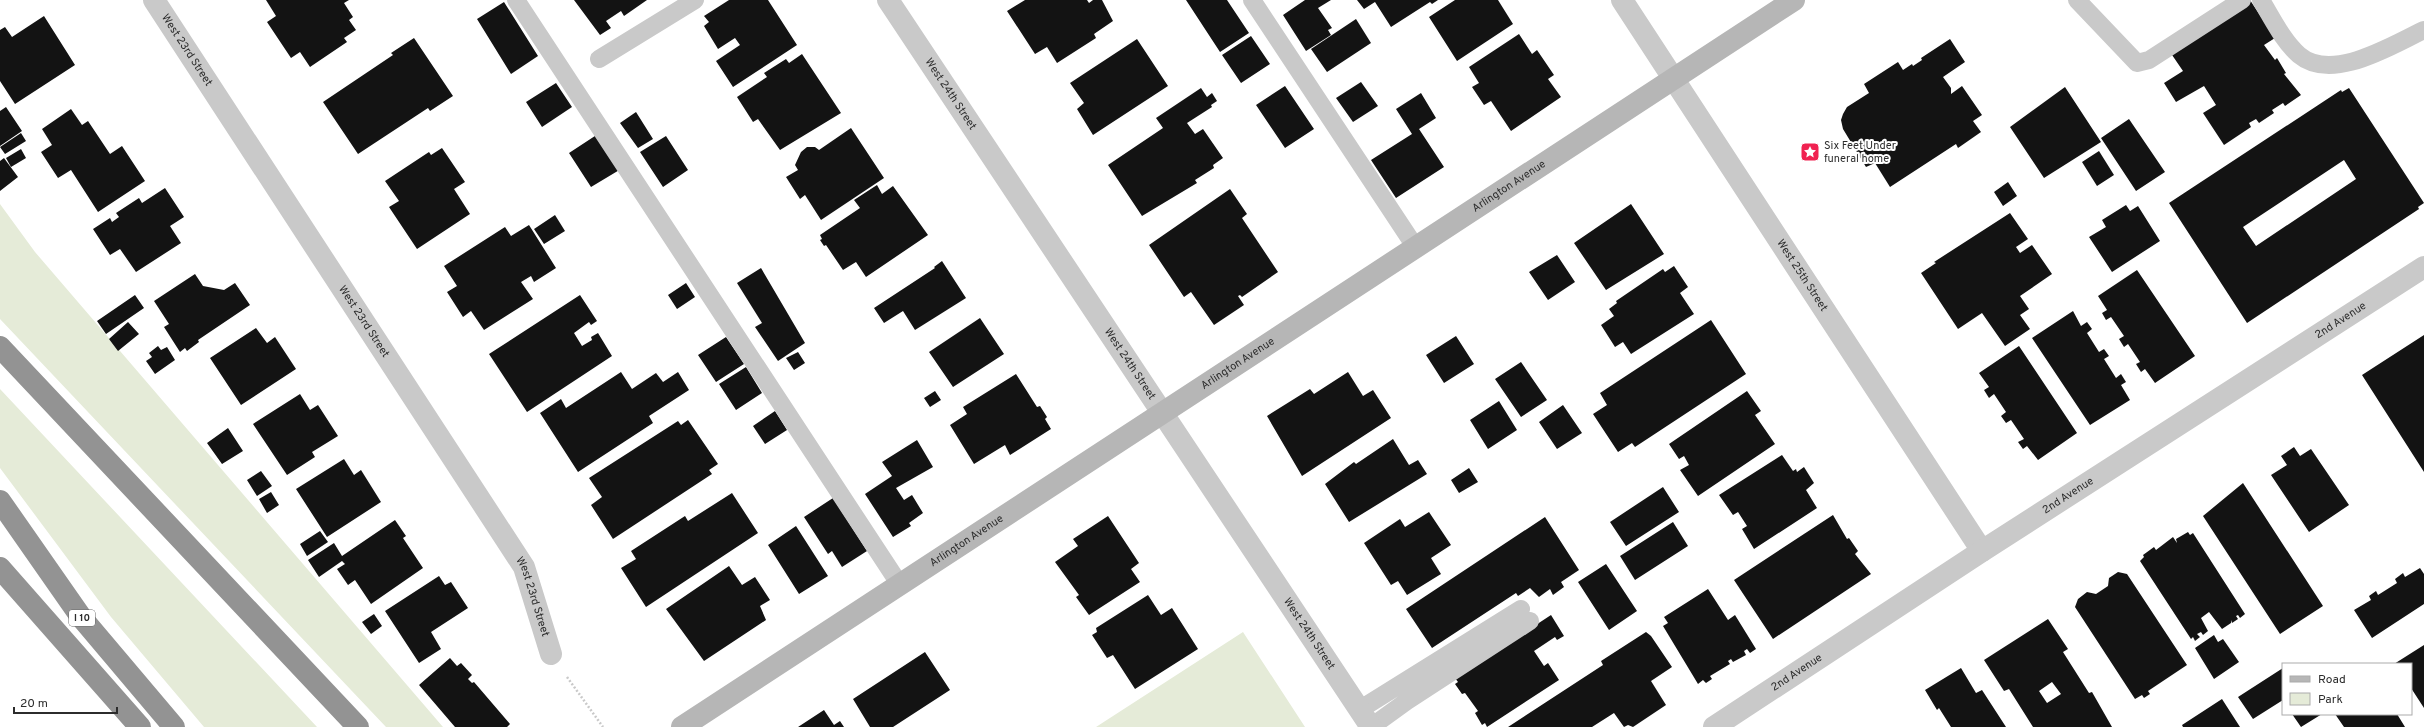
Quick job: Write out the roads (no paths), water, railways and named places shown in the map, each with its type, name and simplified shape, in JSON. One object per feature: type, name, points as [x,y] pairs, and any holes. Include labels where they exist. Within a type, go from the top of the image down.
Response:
[{"type":"highway","points":[[0,348],[358,727]]},
{"type":"highway","name":"I 10","points":[[0,501],[81,617],[174,727]]},
{"type":"highway","points":[[0,568],[140,727]]},
{"type":"main road","name":"Arlington Avenue","points":[[682,727],[1794,0]]},
{"type":"street","name":"West 23rd Street","points":[[154,0],[524,567],[551,654]]},
{"type":"street","name":"West 24th Street","points":[[888,0],[1367,721]]},
{"type":"street","name":"West 25th Street","points":[[1622,0],[1982,551]]},
{"type":"street","name":"2nd Avenue","points":[[1719,726],[1982,551],[2424,267]]},
{"type":"lane","points":[[516,0],[900,585]]},
{"type":"lane","points":[[599,59],[695,0]]},
{"type":"lane","points":[[1252,0],[1416,248]]},
{"type":"lane","points":[[2077,0],[2137,63],[2148,60],[2242,0]]},
{"type":"lane","points":[[2261,0],[2287,41],[2299,55],[2310,62],[2329,65],[2353,62],[2375,54],[2424,30]]},
{"type":"lane","points":[[1367,721],[1526,615]]},
{"type":"place","name":"Six Feet Under funeral home","points":[[1810,152]]}]
